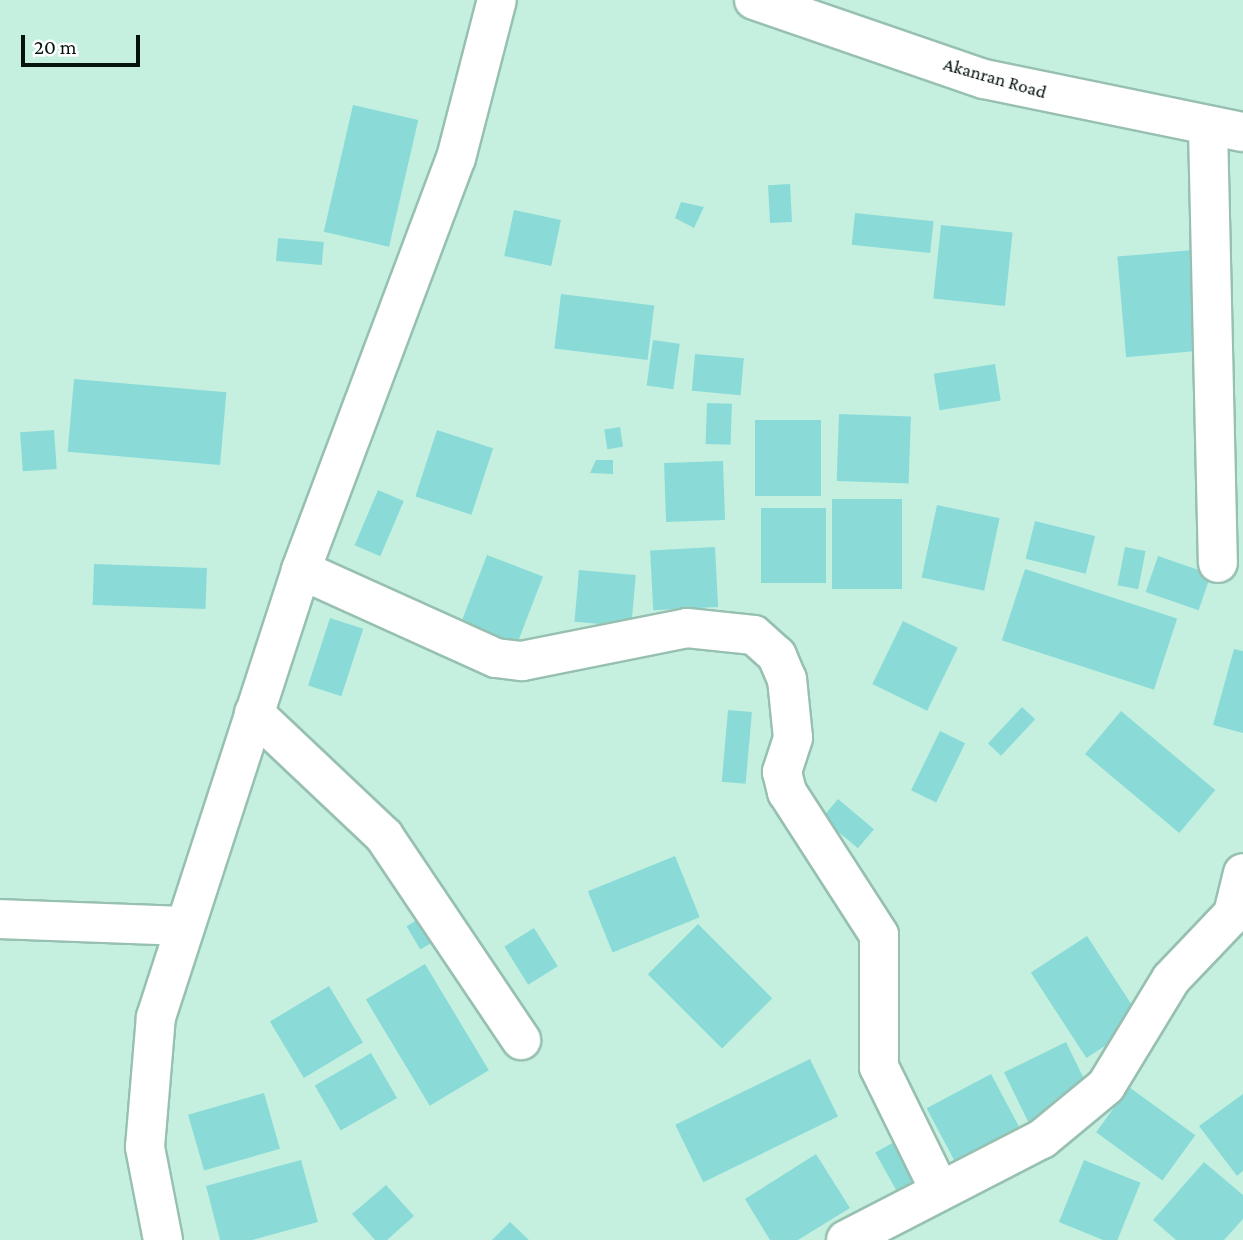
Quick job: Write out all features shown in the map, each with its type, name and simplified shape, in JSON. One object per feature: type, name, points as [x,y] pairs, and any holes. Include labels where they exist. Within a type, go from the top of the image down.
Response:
[{"type":"street","points":[[163,1240],[145,1147],[156,1017],[300,570],[456,158],[497,0]]},
{"type":"street","name":"Akanran Road","points":[[754,0],[984,79],[1226,130]]},
{"type":"street","points":[[1218,563],[1226,130]]},
{"type":"street","points":[[300,570],[496,658],[522,661],[687,628],[754,635],[777,656],[787,679],[793,738],[782,772],[787,792],[879,935],[879,1067],[939,1189]]},
{"type":"street","points":[[254,713],[384,836],[521,1040]]},
{"type":"street","points":[[846,1240],[939,1189],[1042,1139],[1106,1086],[1171,979],[1238,918],[1243,873]]},
{"type":"street","points":[[0,919],[185,926]]},
{"type":"building","points":[[353,105],[418,120],[389,247],[324,232]]},
{"type":"building","points":[[790,184],[792,222],[770,223],[768,185]]},
{"type":"building","points":[[681,202],[704,207],[694,228],[675,218]]},
{"type":"building","points":[[514,210],[561,220],[551,266],[504,256]]},
{"type":"building","points":[[855,213],[934,221],[930,253],[852,245]]},
{"type":"building","points":[[941,225],[1013,233],[1005,306],[933,299]]},
{"type":"building","points":[[278,238],[324,242],[322,265],[276,261]]},
{"type":"building","points":[[1193,250],[1202,351],[1126,357],[1117,257]]},
{"type":"building","points":[[561,294],[654,305],[648,360],[554,349]]},
{"type":"building","points":[[653,340],[680,344],[673,389],[647,386]]},
{"type":"building","points":[[695,354],[744,358],[741,395],[692,391]]},
{"type":"building","points":[[995,364],[1001,401],[940,410],[934,374]]},
{"type":"building","points":[[74,379],[226,392],[220,465],[68,452]]},
{"type":"building","points":[[707,403],[732,404],[731,445],[706,444]]},
{"type":"building","points":[[839,414],[911,417],[909,483],[837,481]]},
{"type":"building","points":[[755,420],[821,420],[821,496],[755,496]]},
{"type":"building","points":[[620,427],[623,447],[607,449],[604,430]]},
{"type":"building","points":[[54,430],[57,469],[23,471],[20,432]]},
{"type":"building","points":[[437,430],[493,448],[471,515],[415,497]]},
{"type":"building","points":[[596,460],[613,460],[613,474],[590,473]]},
{"type":"building","points":[[723,461],[725,520],[666,522],[664,463]]},
{"type":"building","points":[[378,490],[404,501],[380,556],[355,545]]},
{"type":"building","points":[[832,499],[902,499],[902,589],[832,589]]},
{"type":"building","points":[[937,505],[1000,518],[984,591],[922,577]]},
{"type":"building","points":[[761,508],[826,508],[826,583],[761,583]]},
{"type":"building","points":[[1035,521],[1095,536],[1086,574],[1026,559]]},
{"type":"building","points":[[715,547],[718,607],[653,610],[650,550]]},
{"type":"building","points":[[1125,547],[1146,551],[1138,589],[1118,585]]},
{"type":"building","points":[[487,555],[543,577],[515,648],[459,627]]},
{"type":"building","points":[[1158,556],[1211,574],[1199,610],[1146,592]]},
{"type":"building","points":[[94,564],[207,568],[206,609],[93,605]]},
{"type":"building","points":[[1025,569],[1177,618],[1154,690],[1002,640]]},
{"type":"building","points":[[579,570],[636,575],[631,627],[574,622]]},
{"type":"building","points":[[330,618],[363,629],[341,696],[308,686]]},
{"type":"building","points":[[903,621],[958,648],[927,711],[872,684]]},
{"type":"building","points":[[1234,649],[1243,651],[1243,733],[1213,725]]},
{"type":"building","points":[[1022,707],[1035,719],[1001,756],[988,744]]},
{"type":"building","points":[[728,710],[752,712],[746,784],[722,782]]},
{"type":"building","points":[[1121,711],[1215,790],[1179,833],[1085,754]]},
{"type":"building","points":[[940,731],[965,743],[936,803],[911,790]]},
{"type":"building","points":[[838,799],[874,829],[858,848],[822,818]]},
{"type":"building","points":[[675,856],[700,917],[613,952],[588,891]]},
{"type":"building","points":[[427,914],[441,937],[420,950],[406,926]]},
{"type":"building","points":[[698,924],[772,998],[722,1048],[648,974]]},
{"type":"building","points":[[534,928],[558,966],[528,985],[504,947]]},
{"type":"building","points":[[1087,936],[1143,1022],[1086,1058],[1031,972]]},
{"type":"building","points":[[425,964],[489,1070],[430,1106],[366,1000]]},
{"type":"building","points":[[329,986],[363,1043],[304,1078],[270,1022]]},
{"type":"building","points":[[1066,1042],[1093,1097],[1031,1127],[1004,1072]]},
{"type":"building","points":[[371,1053],[397,1098],[341,1131],[315,1086]]},
{"type":"building","points":[[810,1059],[838,1117],[703,1182],[675,1125]]},
{"type":"building","points":[[991,1074],[1022,1132],[958,1167],[927,1108]]},
{"type":"building","points":[[1129,1087],[1195,1135],[1162,1181],[1096,1132]]},
{"type":"building","points":[[264,1093],[280,1149],[204,1171],[188,1115]]},
{"type":"building","points":[[1243,1094],[1243,1171],[1237,1176],[1199,1126]]},
{"type":"building","points":[[898,1140],[924,1187],[901,1200],[875,1153]]},
{"type":"building","points":[[816,1154],[850,1208],[798,1240],[770,1240],[745,1199]]},
{"type":"building","points":[[301,1160],[318,1222],[252,1240],[220,1240],[206,1186]]},
{"type":"building","points":[[1084,1160],[1141,1183],[1117,1240],[1103,1240],[1059,1222]]},
{"type":"building","points":[[1204,1162],[1243,1195],[1243,1219],[1224,1240],[1176,1240],[1153,1220]]},
{"type":"building","points":[[386,1185],[414,1216],[387,1240],[375,1240],[352,1214]]},
{"type":"building","points":[[510,1222],[529,1240],[492,1240]]}]
